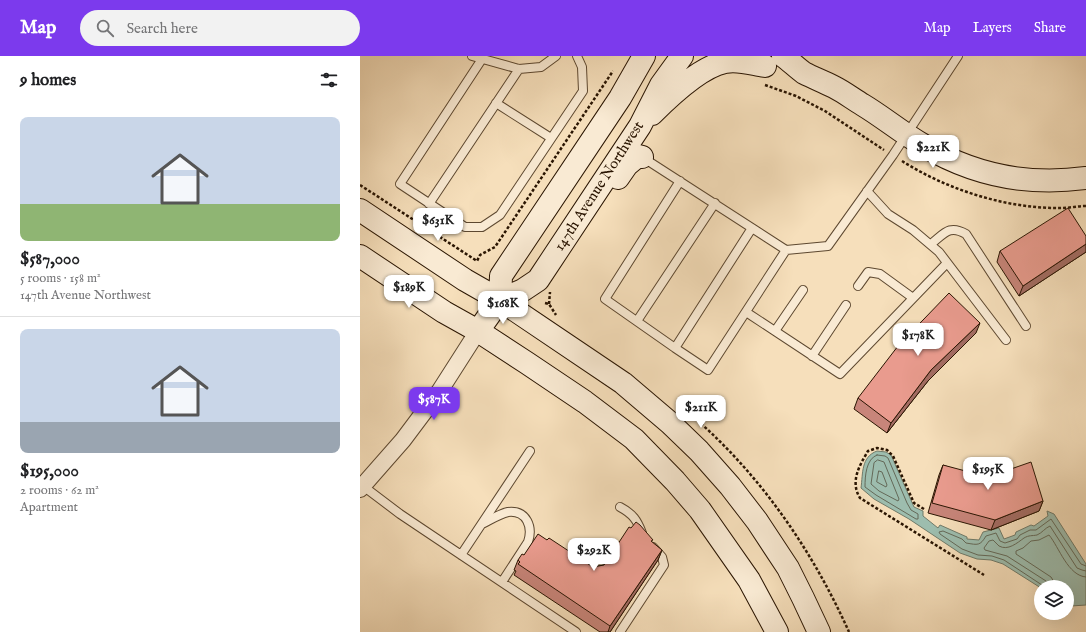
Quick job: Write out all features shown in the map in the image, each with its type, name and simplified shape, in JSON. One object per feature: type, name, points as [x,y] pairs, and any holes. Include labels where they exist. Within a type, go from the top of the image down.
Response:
[{"type":"main road","name":"147th Avenue Northwest","points":[[644,56],[620,98],[501,276],[500,300],[523,290],[538,280],[572,229],[637,142],[660,85],[682,56]]},
{"type":"main road","points":[[741,56],[770,69]]},
{"type":"main road","points":[[637,142],[670,96],[695,76],[712,67],[724,62],[737,61],[770,69],[804,72],[836,88],[924,145],[954,161],[976,169],[1011,179],[1040,181],[1086,178]]},
{"type":"main road","points":[[360,210],[465,280],[500,300],[623,383],[670,423],[699,451],[743,502],[771,541],[800,592],[819,632]]},
{"type":"main road","points":[[360,256],[444,312],[478,331],[585,402],[634,439],[704,515],[750,580],[777,632]]},
{"type":"main road","points":[[478,331],[500,300]]},
{"type":"street","points":[[361,487],[403,440],[440,392],[478,331]]},
{"type":"lane","points":[[472,56],[518,69],[541,67],[556,56]]},
{"type":"lane","points":[[482,59],[400,184],[465,227],[482,227],[500,215],[583,91],[582,67],[577,56]]},
{"type":"lane","points":[[637,142],[680,181],[786,250],[828,246],[892,155],[958,56]]},
{"type":"lane","points":[[429,204],[518,69]]},
{"type":"lane","points":[[496,103],[551,138]]},
{"type":"lane","points":[[680,181],[605,299],[708,370],[786,250]]},
{"type":"lane","points":[[867,191],[888,214],[931,244],[947,262],[1006,340]]},
{"type":"lane","points":[[638,321],[715,203]]},
{"type":"lane","points":[[675,348],[752,228]]},
{"type":"lane","points":[[931,244],[948,231],[954,229],[966,234],[1026,326]]},
{"type":"lane","points":[[746,312],[840,374],[947,262]]},
{"type":"lane","points":[[858,286],[868,272],[880,274],[913,298]]},
{"type":"lane","points":[[775,331],[803,290]]},
{"type":"lane","points":[[812,356],[846,305]]},
{"type":"lane","points":[[461,555],[530,451]]},
{"type":"lane","points":[[361,487],[576,632]]},
{"type":"lane","points":[[620,507],[627,511],[636,520],[645,539],[662,558],[664,565],[620,632]]},
{"type":"lane","points":[[481,524],[507,512],[516,513],[524,517],[529,524],[531,535],[528,542],[502,582]]},
{"type":"path","points":[[360,184],[477,261],[480,254],[495,247],[617,65]]},
{"type":"path","points":[[770,69],[796,96],[825,110],[892,155],[930,177],[956,188],[990,199],[1014,204],[1062,208],[1086,206]]},
{"type":"path","points":[[549,304],[550,291]]},
{"type":"path","points":[[924,509],[914,503],[893,456],[886,450],[877,448],[868,451],[861,462],[855,480],[855,491],[860,498],[984,575]]},
{"type":"water","points":[[877,451],[886,452],[891,455],[914,507],[923,511],[923,516],[938,528],[940,525],[967,537],[967,539],[979,540],[983,532],[999,528],[1004,539],[1015,535],[1016,532],[1031,525],[1034,526],[1048,516],[1047,511],[1054,514],[1086,564],[1086,605],[1074,606],[1074,580],[1034,580],[1034,584],[1003,564],[991,560],[977,559],[960,553],[909,519],[874,499],[861,488],[865,461]]},
{"type":"building","points":[[1068,208],[1086,236],[1086,244],[1023,286],[1000,251]]},
{"type":"building","points":[[949,293],[980,323],[931,370],[891,423],[858,398],[898,346]]},
{"type":"building","points":[[1031,462],[1043,501],[995,520],[932,503],[943,465],[988,477]]},
{"type":"building","points":[[636,522],[653,540],[651,541],[662,550],[610,626],[518,564],[520,562],[518,560],[522,554],[524,555],[538,534],[547,540],[549,538],[593,567],[604,565],[629,527],[631,528]]}]
